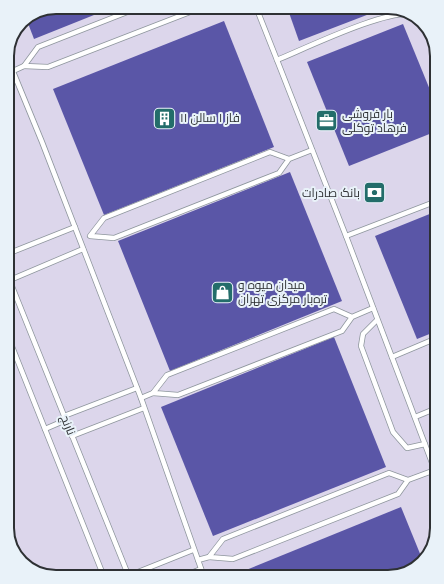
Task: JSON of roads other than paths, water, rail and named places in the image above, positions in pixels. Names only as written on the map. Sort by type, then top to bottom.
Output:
[{"type":"lane","points":[[24,66],[38,47],[122,14]]},
{"type":"lane","points":[[14,71],[24,66],[48,67],[185,14]]},
{"type":"lane","points":[[259,14],[346,236],[430,457]]},
{"type":"lane","points":[[277,60],[383,17],[395,15]]},
{"type":"lane","points":[[14,74],[141,398],[201,569]]},
{"type":"lane","points":[[80,240],[90,236],[114,238],[279,174],[289,159],[312,150]]},
{"type":"lane","points":[[90,236],[104,218],[270,152],[289,159]]},
{"type":"lane","points":[[346,236],[430,204]]},
{"type":"lane","points":[[14,251],[75,227]]},
{"type":"lane","points":[[14,278],[83,250]]},
{"type":"lane","name":"نارنج","points":[[14,290],[126,570]]},
{"type":"lane","points":[[141,398],[153,393],[178,395],[342,331],[352,316],[373,308]]},
{"type":"lane","points":[[153,393],[167,375],[334,309],[352,316]]},
{"type":"lane","points":[[377,320],[363,334],[361,346],[393,432],[407,448],[425,444]]},
{"type":"lane","points":[[392,357],[430,341]]},
{"type":"lane","name":"نارنج","points":[[14,352],[101,570]]},
{"type":"lane","points":[[45,429],[65,418],[137,388]]},
{"type":"lane","points":[[72,436],[144,408]]},
{"type":"lane","points":[[415,417],[430,411]]},
{"type":"lane","points":[[198,560],[209,557],[233,559],[398,494],[408,480],[430,472]]},
{"type":"lane","points":[[209,557],[222,539],[389,473],[408,480]]},
{"type":"lane","points":[[143,570],[194,550]]},
{"type":"place","name":"فاز ۱ سالن ۱۱","points":[[164,118]]},
{"type":"place","name":"بار فروشی فرهاد توکلی","points":[[327,121]]},
{"type":"place","name":"بانک صادرات","points":[[375,193]]},
{"type":"place","name":"میدان میوه و تره‌بار مرکزی تهران","points":[[222,292]]}]
